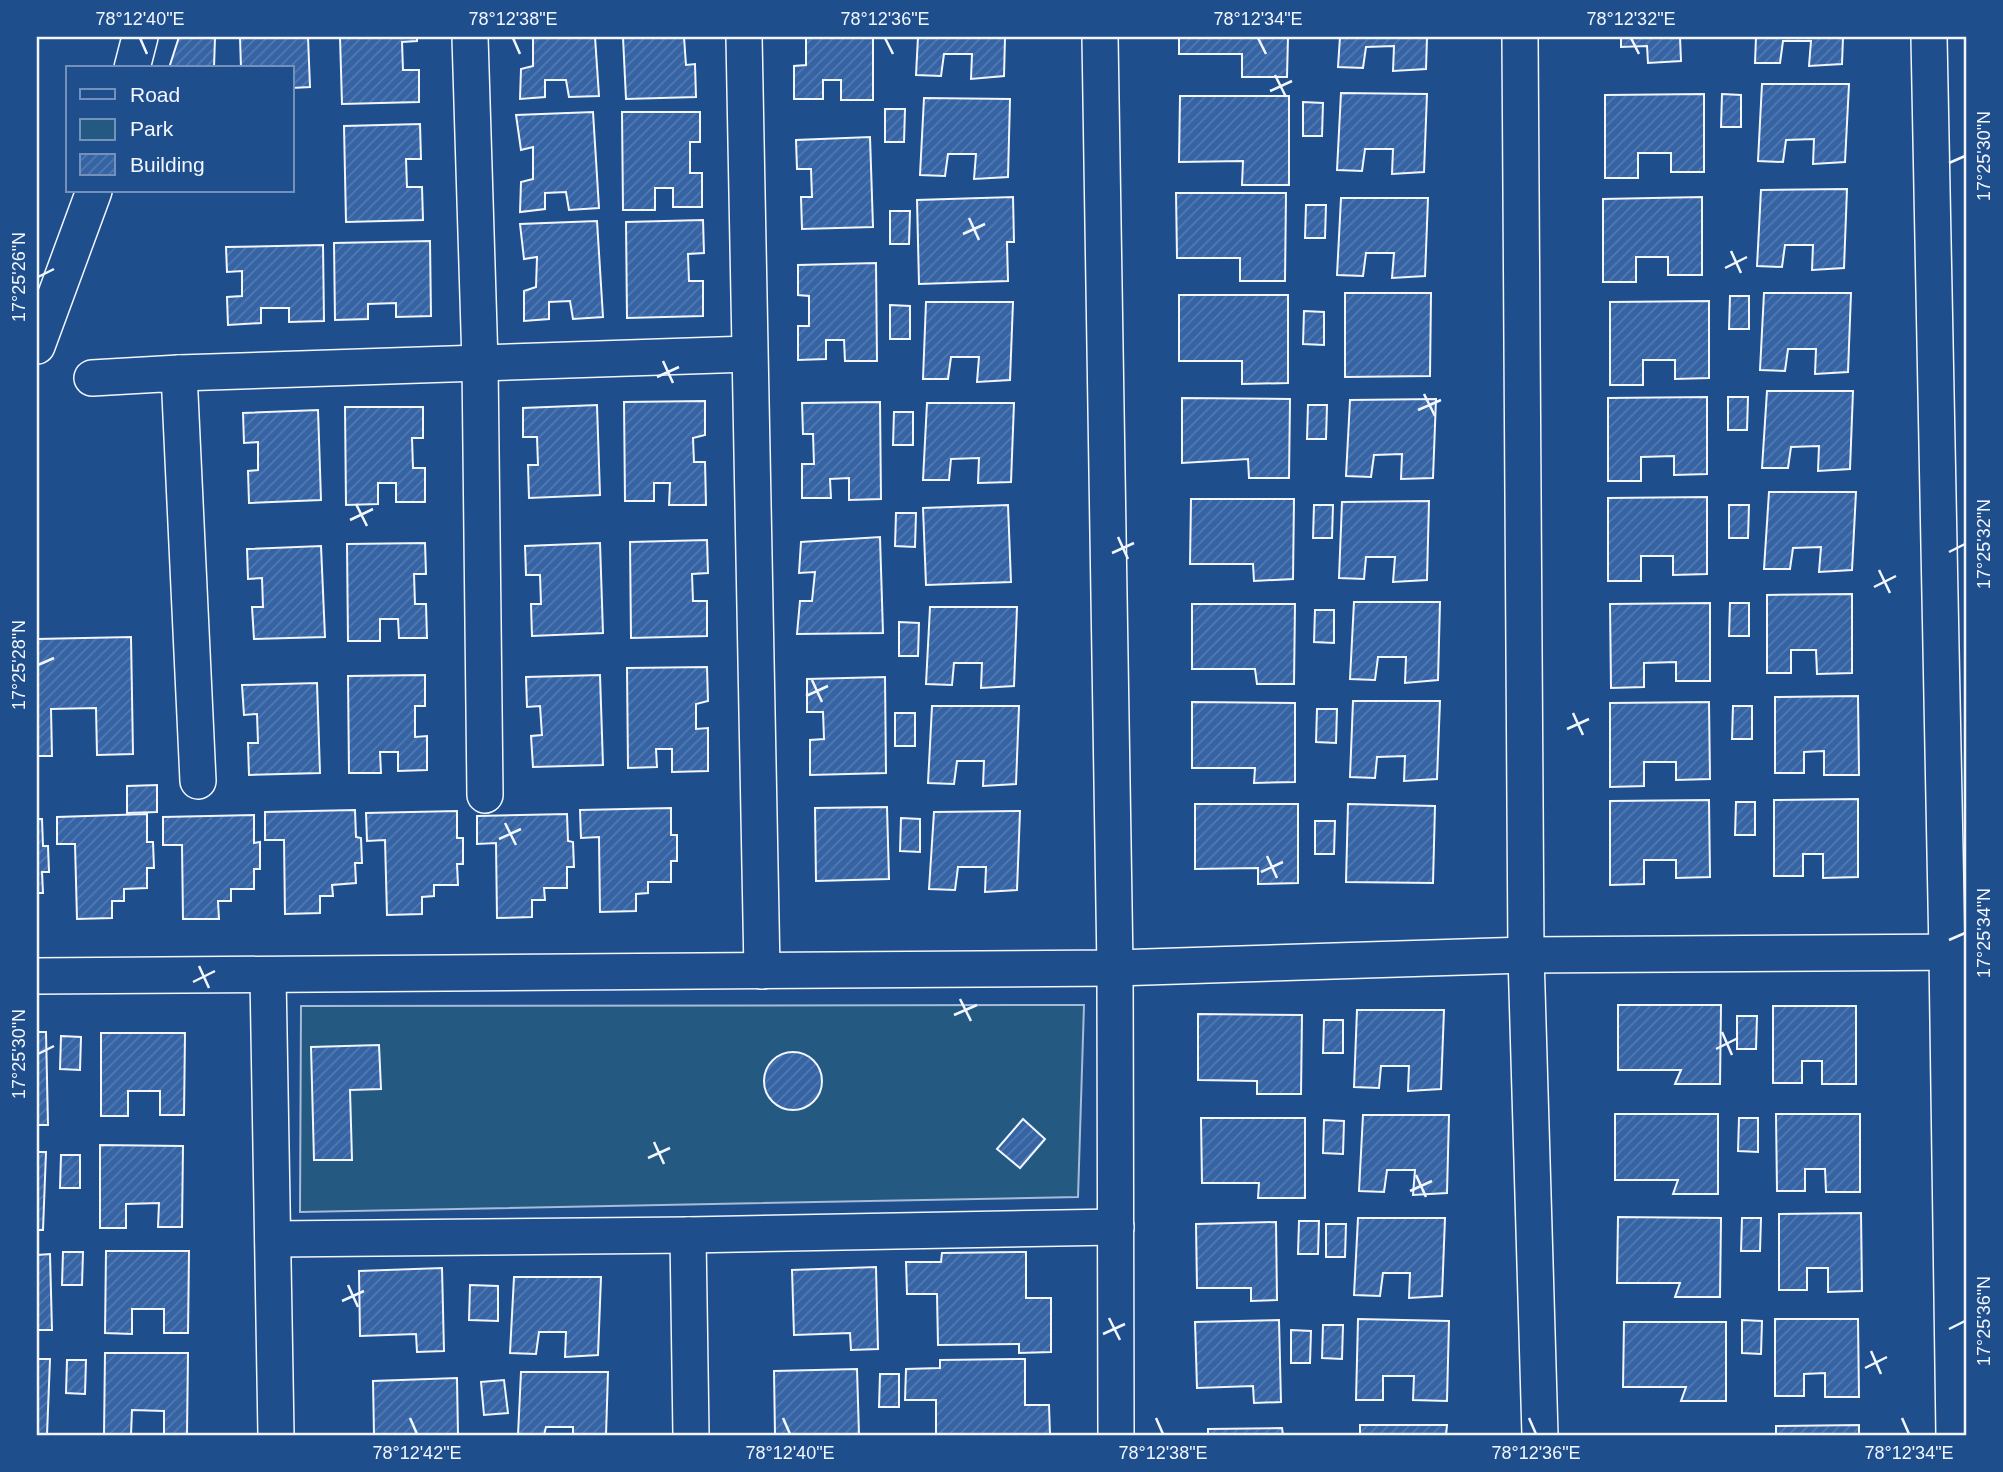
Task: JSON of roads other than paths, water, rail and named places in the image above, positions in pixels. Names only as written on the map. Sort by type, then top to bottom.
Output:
[{"type":"street","points":[[133,66],[140,37]]},
{"type":"street","points":[[471,37],[480,363],[485,795]]},
{"type":"street","points":[[744,37],[762,971]]},
{"type":"street","points":[[1100,37],[1115,968],[1116,1435]]},
{"type":"street","points":[[1520,37],[1526,955],[1540,1435]]},
{"type":"street","points":[[1929,37],[1957,953],[1954,1435]]},
{"type":"street","points":[[37,346],[48,285],[94,192]]},
{"type":"street","points":[[92,379],[179,373],[750,354]]},
{"type":"street","points":[[179,373],[198,781]]},
{"type":"street","points":[[37,976],[1115,968],[1526,955],[1957,953]]},
{"type":"street","points":[[268,975],[276,1435]]},
{"type":"street","points":[[272,1239],[1116,1227]]},
{"type":"street","points":[[688,1235],[691,1435]]}]
